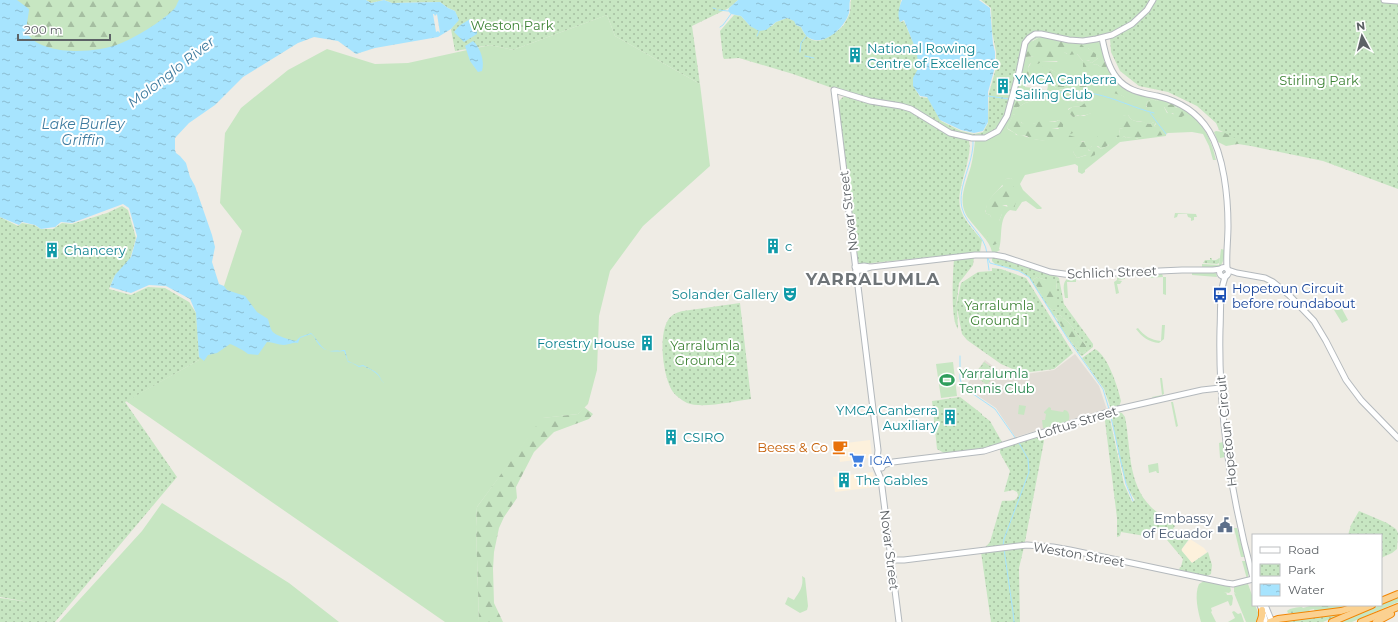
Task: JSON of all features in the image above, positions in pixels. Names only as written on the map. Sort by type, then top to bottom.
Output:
[{"type":"highway","points":[[1382,598],[1398,593]]},
{"type":"highway","points":[[1382,601],[1398,593]]},
{"type":"highway","points":[[1270,622],[1278,619],[1341,611],[1358,606]]},
{"type":"highway","points":[[1332,622],[1370,606]]},
{"type":"highway","points":[[1260,622],[1262,617],[1262,607]]},
{"type":"highway","points":[[1361,622],[1398,609]]},
{"type":"highway","points":[[1376,622],[1398,609]]},
{"type":"main road","points":[[835,101],[839,97],[846,94],[870,101],[906,107],[950,133],[974,138],[985,138],[998,131],[1007,116],[1025,43],[1030,38],[1035,34],[1041,34],[1069,40],[1083,41],[1102,38],[1117,33],[1132,24],[1140,17],[1153,0]]},
{"type":"main road","points":[[1384,0],[1398,2]]},
{"type":"main road","name":"Hopetoun Circuit","points":[[1102,38],[1105,53],[1112,70],[1124,85],[1134,91],[1167,99],[1187,108],[1196,115],[1209,131],[1217,150],[1226,193],[1228,223],[1220,339],[1220,388],[1232,490],[1242,538],[1252,575]]},
{"type":"main road","name":"Novar Street","points":[[846,94],[834,90],[855,269],[881,464],[881,479],[899,622]]},
{"type":"main road","name":"Schlich Street","points":[[855,269],[865,270],[871,267],[960,256],[991,255],[1014,259],[1050,272],[1071,275],[1182,270],[1213,270],[1254,275],[1273,282],[1282,288],[1306,312],[1319,330],[1352,389],[1360,400],[1398,438]]},
{"type":"main road","name":"Loftus Street","points":[[881,464],[984,451],[1110,412],[1202,390],[1220,388]]},
{"type":"main road","name":"Weston Street","points":[[892,561],[1007,546],[1027,545],[1053,547],[1226,584],[1233,584],[1252,579]]},
{"type":"main road","points":[[1262,607],[1270,622]]},
{"type":"shaded area","points":[[1075,354],[1099,386],[1107,410],[1015,437],[996,408],[965,387],[985,360],[998,370],[1019,375],[1054,370]]},
{"type":"shaded area","points":[[870,440],[872,456],[870,458],[840,462],[838,444]]},
{"type":"shaded area","points":[[873,472],[875,487],[835,492],[833,477]]},
{"type":"shaded area","points":[[1190,539],[1204,548],[1207,552],[1192,563],[1181,550]]},
{"type":"green space","points":[[13,0],[184,0],[178,12],[117,52],[52,51],[29,41]]},
{"type":"green space","points":[[366,0],[384,0],[371,3]]},
{"type":"green space","name":"Weston Park","points":[[384,0],[738,0],[729,8],[692,26],[700,84],[615,36],[607,15],[513,50],[490,45],[455,51],[451,29],[458,20],[455,11],[440,2],[392,3]]},
{"type":"green space","points":[[851,0],[901,0],[900,20],[901,22],[904,21],[917,51],[920,67],[914,87],[920,97],[928,98],[941,121],[961,131],[974,134],[983,132],[988,123],[989,93],[996,68],[996,52],[992,31],[991,8],[981,0],[1153,0],[1141,16],[1112,34],[1084,39],[1070,39],[1048,33],[1030,36],[1017,71],[1005,114],[997,129],[986,136],[973,137],[951,132],[921,113],[871,100],[739,58],[724,59],[723,57],[720,31],[734,15],[741,16],[750,26],[772,26],[776,22],[787,18],[795,21],[796,25],[801,27],[806,36],[817,41],[825,39],[843,26],[850,12]]},
{"type":"green space","name":"Stirling Park","points":[[1154,0],[1382,0],[1398,2],[1398,189],[1323,161],[1251,146],[1219,130],[1216,123],[1197,106],[1168,92],[1139,86],[1120,71],[1111,52],[1110,38],[1118,35],[1130,27]]},
{"type":"green space","points":[[607,15],[615,36],[700,84],[710,166],[643,226],[610,271],[599,316],[597,370],[588,404],[578,414],[543,418],[477,507],[476,526],[479,622],[445,622],[126,401],[199,360],[196,313],[224,286],[242,231],[220,203],[225,133],[241,108],[288,70],[327,49],[375,64],[408,63],[490,45],[513,50]]},
{"type":"green space","points":[[1036,36],[1101,43],[1106,62],[1111,72],[1128,89],[1143,96],[1160,98],[1172,102],[1182,107],[1198,120],[1209,138],[1216,160],[1213,160],[1209,146],[1203,134],[1192,132],[1168,133],[1166,136],[1120,142],[1082,174],[1078,172],[1078,166],[1075,164],[1025,175],[1020,184],[1023,190],[1042,208],[1037,209],[1026,201],[1022,202],[1016,211],[1010,210],[1006,213],[1002,223],[1000,250],[995,253],[992,252],[986,239],[965,213],[963,206],[963,193],[972,163],[975,141],[986,140],[997,134],[1016,94],[1027,41]],"holes":[[[1040,37],[1078,44],[1085,49],[1088,48],[1094,53],[1089,61],[1083,61],[1077,54],[1067,54],[1063,51],[1057,62],[1041,62],[1034,56],[1026,57],[1025,53],[1033,40]],[[1098,58],[1105,61],[1113,78],[1127,91],[1126,98],[1116,92],[1113,93],[1109,87],[1110,85],[1103,77],[1101,67],[1096,64],[1093,65],[1088,62],[1092,63]],[[1031,63],[1028,68],[1029,75],[1026,78],[1049,82],[1047,90],[1040,99],[1025,103],[1015,109],[1013,105],[1024,89],[1033,90],[1034,88],[1025,87],[1025,80],[1020,79],[1021,72]],[[1046,68],[1052,70],[1073,84],[1080,83],[1082,80],[1091,84],[1091,89],[1068,91],[1056,88],[1049,82],[1042,80]],[[1072,92],[1092,95],[1085,101],[1073,102],[1061,98]],[[1152,99],[1157,101],[1160,99],[1159,104],[1146,107],[1147,102]],[[1167,104],[1177,108],[1184,116],[1167,113],[1164,107]],[[1072,107],[1091,107],[1091,113],[1084,116],[1080,115],[1073,117],[1068,109]],[[1014,114],[1021,122],[1025,124],[1059,120],[1063,125],[1058,129],[1052,128],[1055,135],[1046,140],[1036,140],[1021,135],[1016,135],[1007,128]],[[1128,115],[1134,121],[1149,124],[1154,122],[1156,124],[1154,126],[1161,130],[1158,135],[1146,137],[1142,136],[1137,139],[1131,137],[1126,138],[1124,136],[1120,139],[1116,138],[1120,134],[1119,129],[1123,128],[1123,116]],[[1097,137],[1109,145],[1101,149],[1095,145],[1098,139]],[[1082,141],[1085,141],[1085,145],[1092,146],[1088,149],[1090,151],[1092,150],[1087,155],[1077,158],[1073,152]],[[1011,178],[1013,180],[1014,209],[1002,205],[1002,214],[999,221],[985,213],[985,211],[991,197],[1006,179]]]},
{"type":"green space","points":[[1040,37],[1081,44],[1096,54],[1096,56],[1093,60],[1083,61],[1077,54],[1069,55],[1064,52],[1060,61],[1041,62],[1038,64],[1034,60],[1034,56],[1024,56],[1031,42]]},
{"type":"green space","points":[[1028,58],[1031,60],[1028,68],[1029,75],[1025,80],[1020,79],[1024,60]]},
{"type":"green space","points":[[1098,58],[1102,58],[1102,61],[1104,61],[1113,78],[1127,91],[1134,94],[1134,100],[1128,101],[1122,96],[1109,92],[1108,88],[1110,85],[1102,77],[1101,67],[1096,64],[1086,69],[1083,67],[1083,63],[1086,61],[1092,63]]},
{"type":"green space","points":[[1044,66],[1065,77],[1073,84],[1089,79],[1091,89],[1087,92],[1058,89],[1049,82],[1042,80],[1037,75],[1038,69]]},
{"type":"green space","points":[[1018,89],[1046,90],[1046,92],[1040,99],[1025,103],[1015,109],[1013,108],[1013,105]]},
{"type":"green space","points":[[1072,92],[1092,95],[1092,97],[1084,101],[1076,102],[1060,98],[1063,94]]},
{"type":"green space","points":[[843,97],[862,102],[886,105],[912,112],[947,134],[969,141],[969,154],[959,200],[960,207],[967,221],[982,240],[980,252],[862,264],[858,262],[838,105],[839,101]]},
{"type":"green space","points":[[1152,99],[1157,101],[1160,99],[1164,100],[1164,102],[1159,104],[1160,106],[1158,109],[1154,111],[1147,107],[1147,102]]},
{"type":"green space","points":[[1086,102],[1091,102],[1093,104],[1091,107],[1093,112],[1086,115],[1078,115],[1073,117],[1067,111],[1072,107],[1081,106]]},
{"type":"green space","points":[[1166,103],[1169,105],[1173,103],[1176,108],[1181,107],[1187,110],[1188,113],[1180,118],[1173,113],[1169,115],[1163,105]]},
{"type":"green space","points":[[1017,113],[1018,117],[1022,119],[1021,123],[1032,124],[1042,120],[1055,122],[1059,120],[1063,124],[1063,128],[1052,128],[1057,132],[1052,139],[1048,140],[1030,139],[1026,136],[1019,136],[1007,128],[1013,115]]},
{"type":"green space","points":[[1126,115],[1133,120],[1148,124],[1156,122],[1154,126],[1164,132],[1163,135],[1145,138],[1142,136],[1142,138],[1133,139],[1131,137],[1126,138],[1124,136],[1121,139],[1116,139],[1120,134],[1119,129],[1123,128],[1123,116]]},
{"type":"green space","points":[[1069,129],[1073,133],[1068,135],[1075,137],[1075,141],[1064,140],[1062,134],[1065,130]]},
{"type":"green space","points":[[1227,129],[1251,146],[1238,144],[1226,146],[1218,142],[1214,132],[1223,132]]},
{"type":"green space","points":[[1102,134],[1107,136],[1110,143],[1101,149],[1098,146],[1095,147],[1093,141],[1097,140],[1097,135]]},
{"type":"green space","points":[[1080,142],[1087,142],[1085,145],[1093,145],[1088,150],[1090,151],[1093,148],[1095,149],[1095,155],[1090,157],[1086,155],[1077,158],[1073,152]]},
{"type":"green space","points":[[1011,178],[1014,180],[1014,188],[1018,189],[1019,191],[1014,209],[1008,209],[1007,205],[1002,205],[1002,214],[999,221],[993,221],[990,215],[985,213],[987,203],[1003,186],[1001,183],[1006,179]]},
{"type":"green space","points":[[122,206],[128,210],[136,238],[130,259],[114,277],[109,289],[131,295],[148,287],[165,288],[189,302],[196,313],[199,360],[125,402],[177,477],[55,622],[0,622],[0,598],[29,602],[0,597],[0,217],[18,226],[22,223],[34,225],[41,229],[53,229],[62,223],[72,224],[107,213]]},
{"type":"green space","points":[[1175,213],[1196,214],[1197,217],[1194,217],[1194,220],[1191,221],[1191,218],[1188,217],[1187,214],[1178,214],[1177,217],[1174,218]]},
{"type":"green space","points":[[993,231],[999,238],[995,245],[992,245],[987,239],[989,232]]},
{"type":"green space","points":[[1221,249],[1225,250],[1223,261],[1220,266],[1213,268],[1202,268],[1202,264],[1219,265]]},
{"type":"green space","name":"Yarralumla Ground 1","points":[[974,257],[973,265],[959,283],[956,308],[961,283],[978,272],[992,271],[992,268],[1001,269],[1026,278],[1073,353],[1054,369],[1022,373],[1001,364],[967,340],[962,334],[957,308],[958,329],[955,324],[953,306],[954,259]]},
{"type":"green space","points":[[997,257],[1006,259],[1059,278],[1064,304],[1093,344],[1093,347],[1082,356],[1080,355],[1063,331],[1029,277],[1020,271],[995,264],[992,261],[992,258]],"holes":[[[1037,277],[1046,280],[1056,280],[1055,298],[1057,309],[1051,309],[1045,300],[1033,280]],[[1060,315],[1069,323],[1087,347],[1087,350],[1082,354],[1056,319],[1055,316]]]},
{"type":"green space","points":[[1210,258],[1212,258],[1212,260],[1216,260],[1220,258],[1219,263],[1203,263],[1205,260],[1210,260]]},
{"type":"green space","points":[[1192,272],[1216,273],[1217,277],[1192,275]]},
{"type":"green space","points":[[1162,273],[1163,277],[1148,278],[1148,274]]},
{"type":"green space","points":[[1120,275],[1125,275],[1125,279],[1117,280],[1117,277]]},
{"type":"green space","points":[[1037,277],[1046,280],[1056,280],[1058,309],[1052,310],[1047,304],[1033,280]]},
{"type":"green space","points":[[1071,277],[1076,278],[1076,282],[1067,282],[1068,298],[1065,298],[1064,283]]},
{"type":"green space","points":[[1163,277],[1166,277],[1166,295],[1163,294]]},
{"type":"green space","points":[[1117,280],[1122,281],[1120,284],[1117,284],[1119,293],[1116,294],[1114,282]]},
{"type":"green space","name":"Yarralumla Ground 2","points":[[740,303],[751,399],[710,405],[694,405],[687,403],[673,392],[664,367],[663,336],[668,320],[672,315],[681,311]]},
{"type":"green space","points":[[1341,307],[1348,320],[1342,323],[1334,310]]},
{"type":"green space","points":[[1060,315],[1069,323],[1087,347],[1087,350],[1082,354],[1074,345],[1055,316]]},
{"type":"green space","points":[[1162,325],[1165,325],[1164,339],[1159,343],[1146,339],[1136,329],[1138,328],[1151,339],[1161,341]]},
{"type":"green space","points":[[1095,349],[1104,358],[1112,372],[1121,401],[1119,407],[1111,409],[1104,389],[1082,358]]},
{"type":"green space","name":"Yarralumla Tennis Club","points":[[953,362],[957,396],[941,398],[936,364]]},
{"type":"green space","points":[[984,362],[997,371],[987,385],[974,375]],"holes":[[[984,364],[989,368],[982,378],[976,374]],[[990,368],[996,372],[988,383],[982,379]]]},
{"type":"green space","points":[[984,364],[989,368],[982,378],[976,374]]},
{"type":"green space","points":[[990,368],[996,372],[988,383],[982,379]]},
{"type":"green space","points":[[1160,378],[1162,378],[1164,394],[1162,395]]},
{"type":"green space","points":[[1162,395],[1163,397],[1153,399],[1152,397]]},
{"type":"green space","points":[[960,397],[990,421],[1002,442],[985,448],[944,453],[937,449],[932,401]]},
{"type":"green space","points":[[1171,402],[1173,402],[1178,426],[1176,427]]},
{"type":"green space","points":[[1019,405],[1026,406],[1024,415],[1018,414]]},
{"type":"green space","points":[[584,407],[593,414],[589,419],[554,432],[534,452],[516,487],[517,498],[504,517],[499,528],[494,552],[494,603],[503,622],[479,622],[476,527],[477,507],[542,418],[578,414]]},
{"type":"green space","points":[[1049,407],[1051,410],[1063,412],[1064,410],[1067,411],[1069,420],[1065,423],[1046,429],[1043,428],[1042,420],[1045,420],[1046,414],[1044,412]]},
{"type":"green space","points":[[1118,412],[1122,413],[1125,417],[1131,464],[1138,487],[1143,497],[1154,510],[1175,526],[1173,529],[1189,539],[1181,550],[1192,563],[1208,552],[1212,565],[1211,574],[1207,576],[1179,570],[1183,559],[1167,540],[1169,539],[1168,535],[1167,534],[1164,536],[1156,527],[1152,529],[1151,537],[1121,532],[1120,536],[1117,537],[1117,518],[1105,421],[1106,417],[1109,415],[1124,484],[1132,502],[1135,500],[1123,472],[1112,420],[1112,414]]},
{"type":"green space","points":[[1038,437],[1043,438],[1044,441],[1019,568],[1020,622],[991,622],[981,552],[990,542],[1002,501],[1012,501],[1017,498],[1018,495],[1017,492],[1013,490],[1004,492],[1010,471],[1000,453],[1000,448]]},
{"type":"green space","points":[[1223,442],[1225,457],[1220,458],[1219,443]]},
{"type":"green space","points":[[1158,463],[1159,473],[1156,471],[1149,473],[1148,465]]},
{"type":"green space","points":[[162,503],[289,583],[339,622],[59,622],[142,531]]},
{"type":"green space","points":[[1359,511],[1387,523],[1396,529],[1398,533],[1397,549],[1382,558],[1382,534],[1348,534],[1351,525]]},
{"type":"green space","points":[[1234,528],[1237,528],[1245,557],[1241,557]]},
{"type":"green space","points":[[1242,561],[1246,561],[1249,573],[1247,579]]},
{"type":"green space","points":[[802,576],[805,578],[808,606],[807,610],[800,613],[785,604],[788,597],[794,600],[799,592],[802,586]]},
{"type":"green space","points":[[1204,581],[1230,586],[1231,591],[1229,593],[1226,592],[1227,595],[1232,595],[1232,605],[1230,606],[1228,601],[1211,608],[1211,612],[1216,622],[1201,622],[1197,593],[1199,584]]},
{"type":"green space","points":[[1248,584],[1252,595],[1252,606],[1255,606],[1260,617],[1259,622],[1246,622],[1234,593],[1236,594],[1234,592],[1234,586]]},
{"type":"green space","points":[[1398,597],[1398,602],[1352,622],[1340,622],[1377,606],[1382,606],[1382,604]]},
{"type":"green space","points":[[1310,606],[1348,606],[1340,609],[1315,612],[1314,609],[1309,610],[1311,612],[1310,613],[1288,613],[1287,611],[1294,608]]},
{"type":"green space","points":[[1351,610],[1323,622],[1277,622]]},
{"type":"green space","points":[[1234,611],[1238,614],[1241,613],[1244,622],[1228,622],[1235,618],[1232,612]]},
{"type":"water","name":"Lake Burley Griffin","points":[[0,0],[17,0],[29,9],[27,30],[29,36],[37,42],[47,47],[72,51],[85,51],[110,47],[132,38],[162,20],[176,7],[179,0],[366,0],[371,3],[384,0],[392,3],[440,2],[455,11],[459,20],[451,29],[438,37],[375,48],[356,54],[338,41],[314,37],[298,43],[243,77],[215,105],[189,123],[175,138],[176,153],[186,163],[212,235],[215,247],[212,262],[219,284],[224,286],[227,290],[245,296],[257,312],[268,319],[271,330],[276,335],[296,341],[300,337],[311,333],[324,348],[330,351],[326,350],[320,346],[311,334],[300,338],[298,343],[284,345],[267,342],[258,355],[248,354],[230,344],[217,353],[208,355],[204,361],[199,357],[196,313],[190,299],[166,286],[149,285],[131,293],[110,287],[115,275],[131,257],[137,236],[129,208],[123,204],[72,223],[61,222],[55,227],[41,229],[35,225],[22,222],[19,225],[0,217]]},
{"type":"water","points":[[738,0],[850,0],[849,13],[841,28],[827,38],[819,40],[812,39],[806,35],[801,27],[796,25],[794,21],[787,18],[776,22],[766,30],[759,31],[750,26],[741,16],[731,14],[728,11],[729,8]]},
{"type":"water","points":[[902,0],[979,0],[990,8],[995,52],[995,67],[988,92],[988,122],[983,131],[974,133],[961,130],[940,120],[927,97],[920,96],[913,86],[913,78],[919,67],[916,50],[904,20],[900,22],[899,19],[899,11]]},
{"type":"water","points":[[470,19],[477,29],[477,34],[464,42],[454,32],[459,26]]},
{"type":"water","points":[[473,41],[478,47],[483,63],[482,71],[478,72],[470,61],[465,46]]},
{"type":"water","name":"Lake Burley Griffin","points":[[345,350],[348,361],[359,366],[363,365],[375,371],[386,385],[373,371],[363,366],[359,367],[348,362],[344,351],[340,351]]},
{"type":"pier","points":[[433,14],[435,16],[437,14],[440,33],[438,31],[436,32]]},
{"type":"waterway","points":[[719,10],[728,11]]},
{"type":"waterway","points":[[720,27],[731,14]]},
{"type":"waterway","points":[[757,36],[759,31]]},
{"type":"waterway","points":[[800,52],[801,43],[807,35]]},
{"type":"waterway","points":[[805,56],[814,58]]},
{"type":"waterway","points":[[1014,99],[1054,93],[1085,92],[1110,98],[1154,113]]},
{"type":"waterway","points":[[988,96],[1009,99]]},
{"type":"waterway","points":[[1150,113],[1166,134]]},
{"type":"waterway","points":[[973,141],[973,149],[961,200],[964,214],[983,241],[987,253]]},
{"type":"waterway","points":[[987,256],[989,270]]},
{"type":"waterway","points":[[988,258],[990,263],[1019,271],[1029,277],[1068,339],[1103,389],[1109,409]]},
{"type":"waterway","points":[[960,356],[960,379],[963,387],[995,409],[1016,439]]},
{"type":"waterway","points":[[1110,413],[1126,484],[1133,501]]},
{"type":"waterway","points":[[1003,546],[1004,539],[1029,472],[1028,459],[1019,443]]},
{"type":"waterway","points":[[1004,549],[1014,622]]},
{"type":"place","name":"National Rowing Centre of Excellence","points":[[855,55]]},
{"type":"place","name":"YMCA Canberra Sailing Club","points":[[1003,86]]},
{"type":"place","name":"c","points":[[773,246]]},
{"type":"place","name":"Chancery","points":[[52,250]]},
{"type":"place","name":"Solander Gallery","points":[[790,294]]},
{"type":"place","name":"Hopetoun Circuit before roundabout","points":[[1220,295]]},
{"type":"place","name":"Forestry House","points":[[647,343]]},
{"type":"place","name":"Yarralumla Tennis Club","points":[[947,380]]},
{"type":"place","name":"YMCA Canberra Auxiliary","points":[[950,417]]},
{"type":"place","name":"CSIRO","points":[[671,437]]},
{"type":"place","name":"Beess & Co","points":[[840,447]]},
{"type":"place","name":"IGA","points":[[857,460]]},
{"type":"place","name":"The Gables","points":[[844,480]]},
{"type":"place","name":"Embassy of Ecuador","points":[[1225,525]]},
{"type":"district","name":"YARRALUMLA","points":[[873,279]]},
{"type":"water label","name":"Molonglo River","points":[[171,72]]}]
